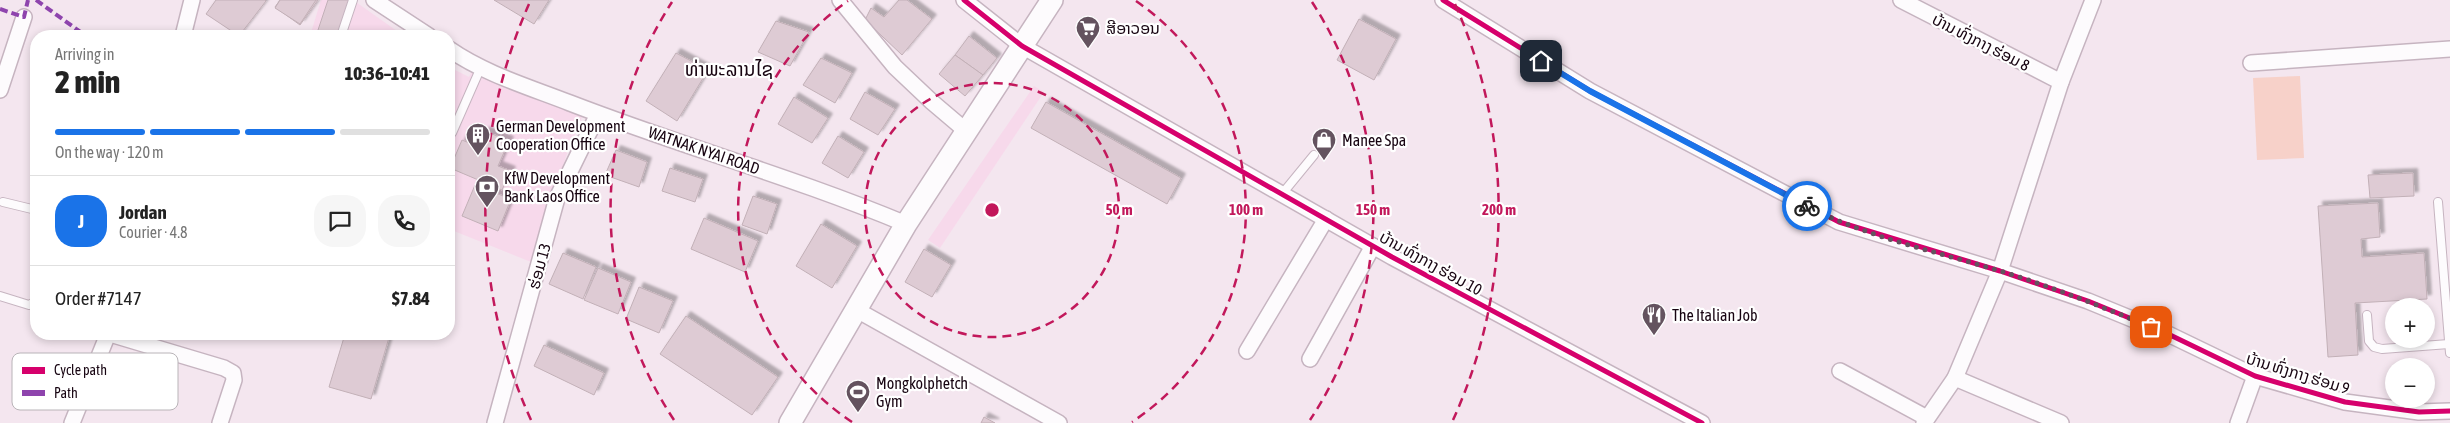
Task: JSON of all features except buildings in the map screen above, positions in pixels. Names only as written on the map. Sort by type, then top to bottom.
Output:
[{"type":"street","points":[[184,30],[192,0]]},
{"type":"street","points":[[374,0],[420,30]]},
{"type":"street","points":[[840,0],[895,67],[965,130]]},
{"type":"street","name":"ບ້ານ ທົ່ງກາງ ຮ່ອມ 10","points":[[964,0],[1022,46],[1373,246],[1702,423]]},
{"type":"street","points":[[790,423],[855,308],[906,224],[965,130],[1052,0]]},
{"type":"street","name":"ບ້ານ ທົ່ງກາງ ຮ່ອມ 9","points":[[1443,0],[1590,91],[1838,222],[2000,271],[2106,308],[2166,333],[2255,376],[2345,402],[2419,412],[2450,411]]},
{"type":"street","name":"ບ້ານ ທົ່ງກາງ ຮ່ອມ 8","points":[[1901,0],[1921,12],[2061,82]]},
{"type":"street","points":[[1921,12],[1930,0]]},
{"type":"street","points":[[1840,371],[1925,421],[1954,378],[2000,271],[2061,82],[2093,0]]},
{"type":"street","points":[[0,90],[24,17]]},
{"type":"street","points":[[2251,63],[2450,49]]},
{"type":"street","name":"WATNAK NYAI ROAD","points":[[455,52],[481,67],[598,114],[853,202],[906,224]]},
{"type":"street","name":"ຮ່ອມ 13","points":[[496,423],[557,198],[598,114]]},
{"type":"street","points":[[1247,351],[1326,219]]},
{"type":"street","points":[[1310,359],[1373,246]]},
{"type":"street","points":[[855,308],[1059,423]]},
{"type":"street","points":[[101,353],[107,340]]},
{"type":"street","points":[[129,340],[173,353]]},
{"type":"street","points":[[178,354],[232,372],[234,380],[220,423]]},
{"type":"street","points":[[2238,423],[2255,376]]},
{"type":"street","points":[[1954,378],[2061,423]]},
{"type":"street","points":[[72,423],[77,410]]},
{"type":"lane","points":[[343,30],[353,0]]},
{"type":"lane","points":[[455,127],[481,67]]},
{"type":"lane","points":[[1282,194],[1314,155]]},
{"type":"lane","points":[[3,202],[30,209]]},
{"type":"lane","points":[[2438,202],[2450,353]]},
{"type":"lane","points":[[0,296],[30,304]]},
{"type":"lane","points":[[2367,315],[2369,341],[2374,347],[2382,349],[2450,344]]},
{"type":"shaded area","points":[[321,0],[353,0],[396,30],[312,30]]},
{"type":"shaded area","points":[[474,67],[582,117],[568,151],[531,262],[455,231],[455,70],[469,77]]},
{"type":"shaded area","points":[[2300,76],[2304,158],[2257,160],[2253,78]]},
{"type":"shaded area","points":[[1034,86],[1044,92],[940,248],[928,240]]},
{"type":"marked path","points":[[0,9],[24,17],[28,0]]},
{"type":"marked path","points":[[36,0],[78,30]]},
{"type":"cycle path","points":[[964,0],[1022,46],[1392,257],[1702,423]]},
{"type":"cycle path","points":[[1443,0],[1590,91],[1839,222],[2000,271],[2088,301],[2166,333],[2255,376],[2345,402],[2419,412],[2450,411]]},
{"type":"way so far","points":[[1807,206],[1838,222],[2000,271],[2088,301],[2151,327]]},
{"type":"place","name":"ສີອາວອນ","points":[[1088,49]]},
{"type":"place","name":"German Development Cooperation Office","points":[[478,156]]},
{"type":"place","name":"Manee Spa","points":[[1324,161]]},
{"type":"place","name":"KfW Development Bank Laos Office","points":[[487,208]]},
{"type":"place","name":"The Italian Job","points":[[1654,336]]},
{"type":"place","name":"Mongkolphetch Gym","points":[[858,413]]},
{"type":"district","name":"ທ່າພະລານໄຊ","points":[[729,69]]},
{"type":"route","points":[[1541,61],[1590,91],[1807,206]]}]
